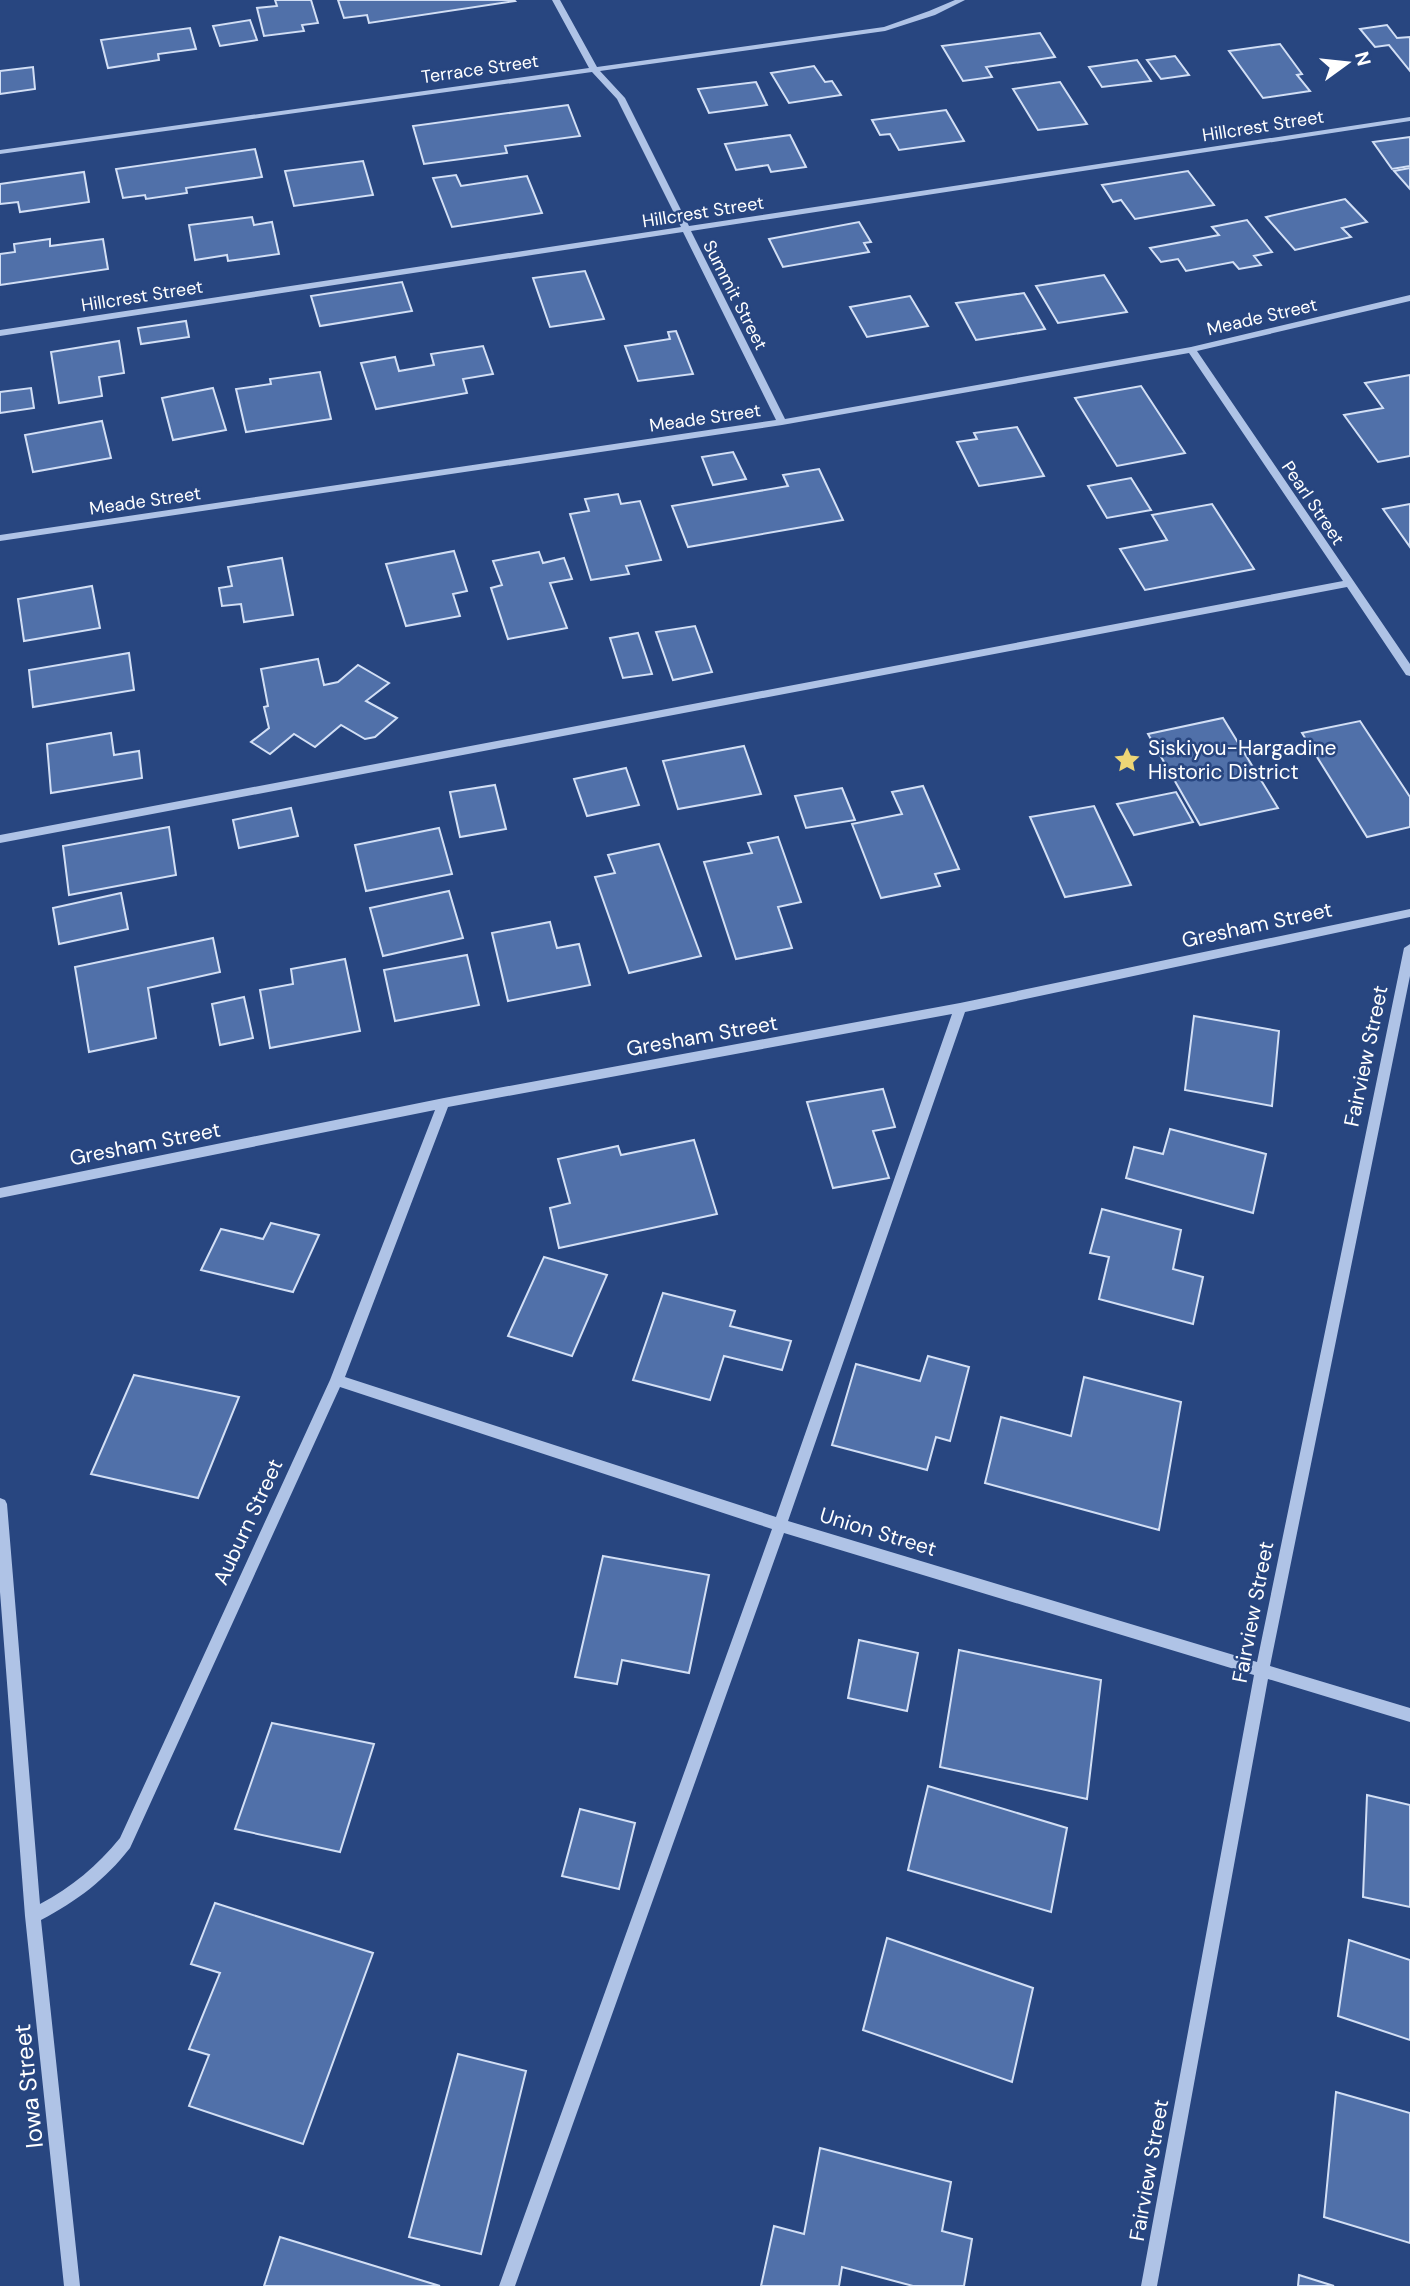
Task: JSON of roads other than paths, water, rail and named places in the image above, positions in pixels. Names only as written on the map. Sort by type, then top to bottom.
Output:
[{"type":"street","name":"Summit Street","points":[[556,0],[594,69],[621,98],[782,422]]},
{"type":"street","name":"Terrace Street","points":[[0,152],[884,29],[961,0]]},
{"type":"street","name":"Hillcrest Street","points":[[0,333],[1410,119]]},
{"type":"street","name":"Meade Street","points":[[0,538],[782,422],[1191,350],[1410,298]]},
{"type":"street","name":"Pearl Street","points":[[1191,350],[1410,672]]},
{"type":"street","points":[[0,838],[1348,583]]},
{"type":"street","name":"Gresham Street","points":[[0,1193],[444,1103],[960,1007],[1410,913]]},
{"type":"street","name":"Fairview Street","points":[[1149,2286],[1262,1670],[1410,948]]},
{"type":"street","points":[[508,2286],[780,1525],[960,1007]]},
{"type":"street","name":"Auburn Street","points":[[33,1916],[75,1895],[101,1874],[125,1843],[337,1380],[444,1103]]},
{"type":"street","name":"Union Street","points":[[337,1380],[780,1525],[1410,1715]]},
{"type":"street","name":"Iowa Street","points":[[0,1504],[33,1916],[72,2286]]},
{"type":"place","name":"Siskiyou-Hargadine Historic District","points":[[1127,760]]}]
